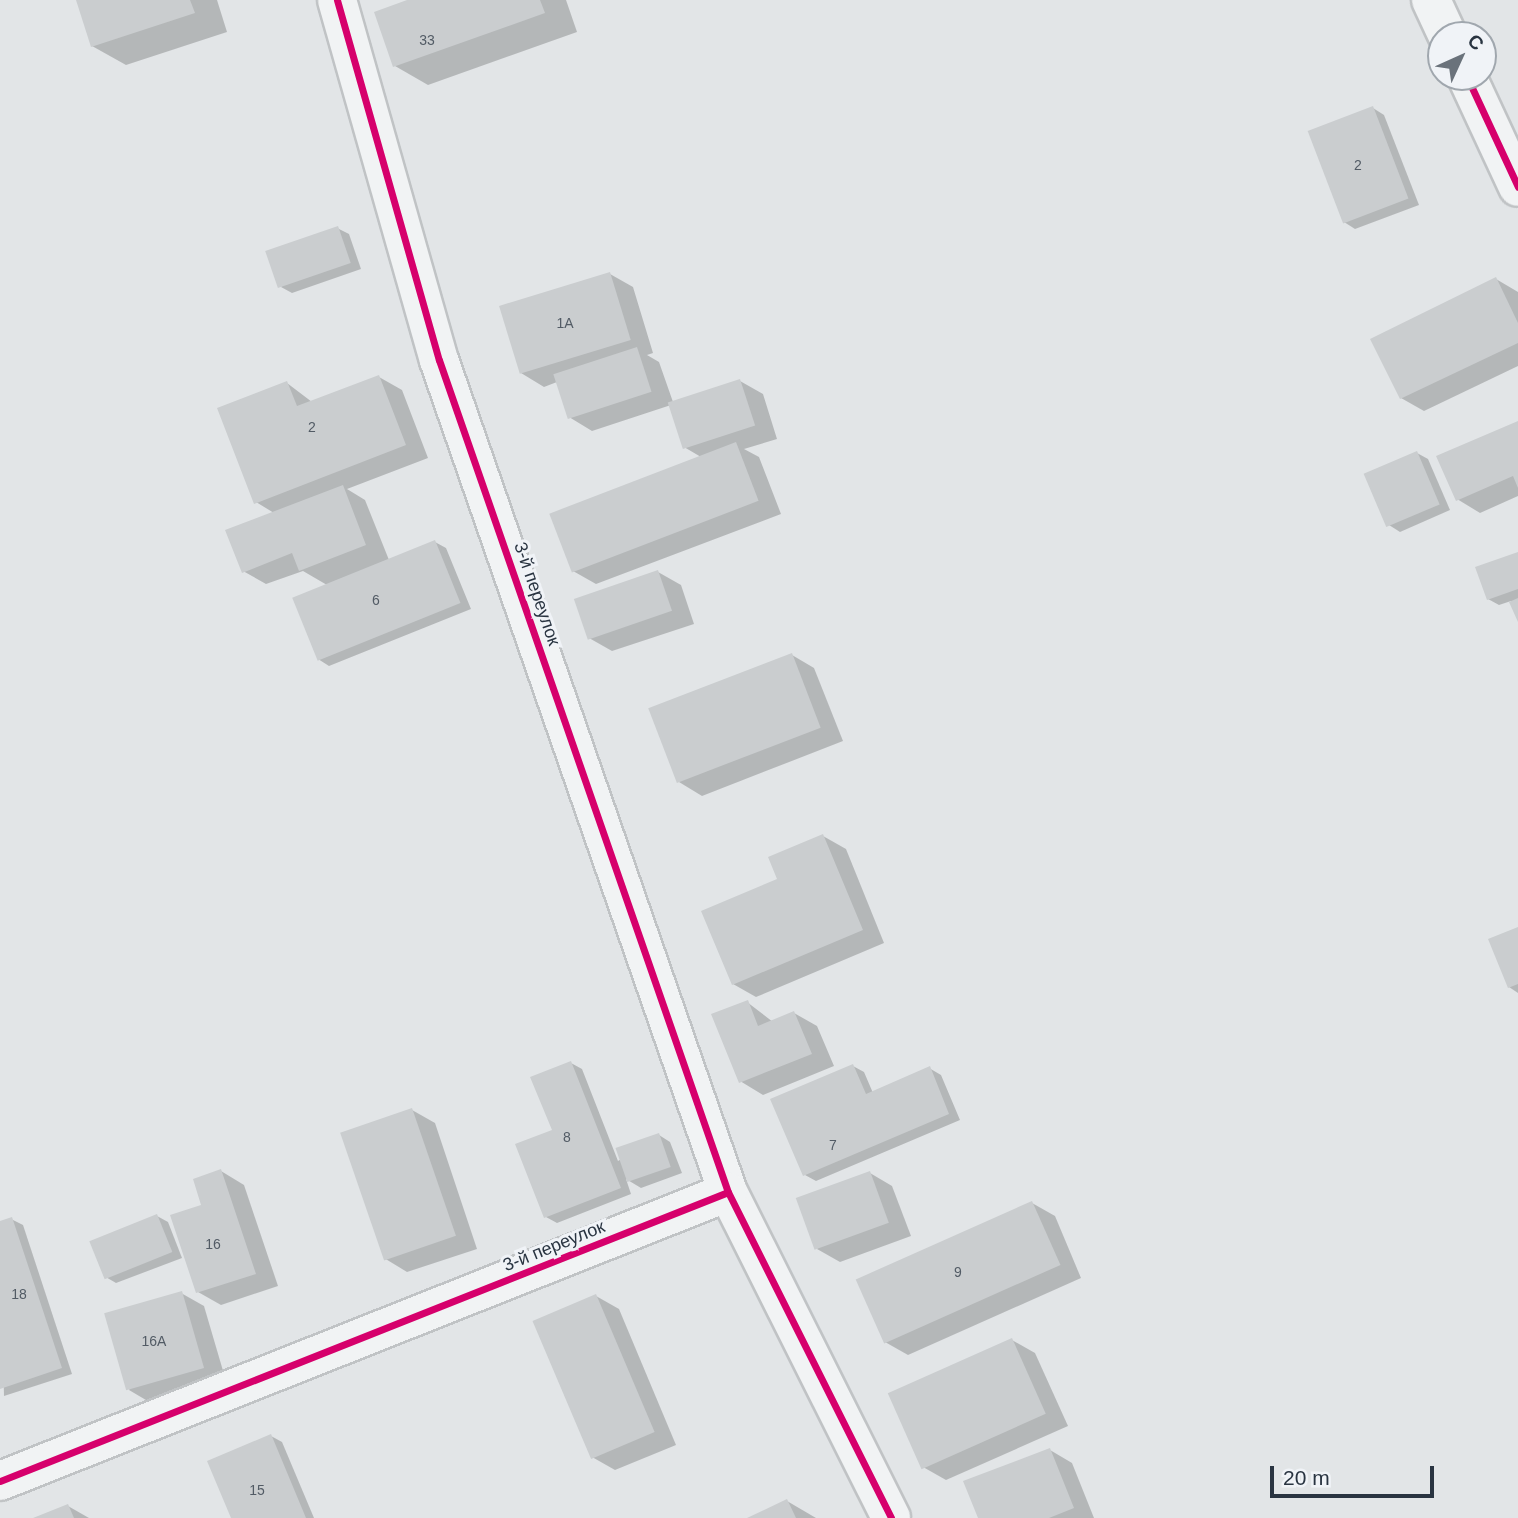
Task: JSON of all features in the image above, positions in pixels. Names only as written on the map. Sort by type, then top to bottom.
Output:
[{"type":"street","name":"3-й переулок","points":[[337,0],[439,360],[728,1192],[891,1518]]},
{"type":"street","points":[[1431,0],[1441,21]]},
{"type":"street","points":[[1473,91],[1518,187]]},
{"type":"street","name":"3-й переулок","points":[[0,1481],[728,1192]]},
{"type":"building","points":[[76,0],[190,0],[195,13],[91,47]]},
{"type":"building","points":[[407,0],[540,0],[545,13],[393,67],[374,12]]},
{"type":"building","points":[[1373,106],[1408,198],[1343,224],[1308,131]]},
{"type":"building","points":[[338,226],[351,263],[278,288],[265,251]]},
{"type":"building","points":[[610,272],[631,340],[520,374],[499,306]]},
{"type":"building","points":[[1496,277],[1518,323],[1518,343],[1400,399],[1370,339]]},
{"type":"building","points":[[637,347],[652,392],[568,419],[553,374]]},
{"type":"building","points":[[379,375],[406,445],[254,504],[217,408],[287,381],[297,406]]},
{"type":"building","points":[[740,379],[755,426],[683,449],[668,402]]},
{"type":"building","points":[[1518,421],[1518,488],[1513,476],[1456,501],[1436,456]]},
{"type":"building","points":[[736,442],[759,501],[572,572],[549,514]]},
{"type":"building","points":[[1417,451],[1440,504],[1386,527],[1364,474]]},
{"type":"building","points":[[343,485],[366,545],[299,571],[292,553],[242,573],[225,530]]},
{"type":"building","points":[[435,540],[460,603],[318,661],[292,598]]},
{"type":"building","points":[[1518,552],[1518,589],[1487,600],[1475,567]]},
{"type":"building","points":[[658,570],[672,611],[588,640],[574,599]]},
{"type":"building","points":[[1518,598],[1518,622],[1509,602]]},
{"type":"building","points":[[792,653],[821,728],[677,783],[648,708]]},
{"type":"building","points":[[823,834],[863,930],[732,985],[701,911],[777,879],[768,857]]},
{"type":"building","points":[[1518,927],[1518,984],[1508,988],[1488,939]]},
{"type":"building","points":[[748,1000],[758,1026],[794,1011],[812,1054],[739,1083],[711,1014]]},
{"type":"building","points":[[571,1061],[621,1188],[544,1218],[515,1144],[552,1130],[530,1077]]},
{"type":"building","points":[[853,1064],[866,1094],[930,1066],[949,1114],[803,1176],[770,1099]]},
{"type":"building","points":[[412,1108],[456,1236],[384,1260],[340,1133]]},
{"type":"building","points":[[659,1133],[671,1167],[627,1182],[616,1148]]},
{"type":"building","points":[[221,1169],[256,1274],[196,1293],[170,1215],[201,1205],[193,1179]]},
{"type":"building","points":[[870,1171],[889,1223],[815,1250],[796,1198]]},
{"type":"building","points":[[1032,1201],[1060,1265],[884,1343],[856,1280]]},
{"type":"building","points":[[157,1214],[172,1252],[105,1279],[89,1241]]},
{"type":"building","points":[[12,1217],[62,1368],[0,1389],[0,1221]]},
{"type":"building","points":[[182,1291],[204,1368],[126,1390],[104,1313]]},
{"type":"building","points":[[596,1294],[655,1432],[591,1459],[532,1321]]},
{"type":"building","points":[[1012,1338],[1046,1414],[922,1469],[888,1393]]},
{"type":"building","points":[[271,1434],[306,1518],[231,1518],[207,1461]]},
{"type":"building","points":[[1050,1448],[1074,1508],[1049,1518],[978,1518],[963,1481]]},
{"type":"building","points":[[787,1499],[796,1518],[747,1518]]},
{"type":"building","points":[[68,1504],[74,1518],[33,1518]]},
{"type":"cycle path","points":[[337,0],[439,360],[728,1192],[891,1518]]},
{"type":"cycle path","points":[[1473,91],[1518,187]]},
{"type":"cycle path","points":[[0,1481],[728,1192]]}]
